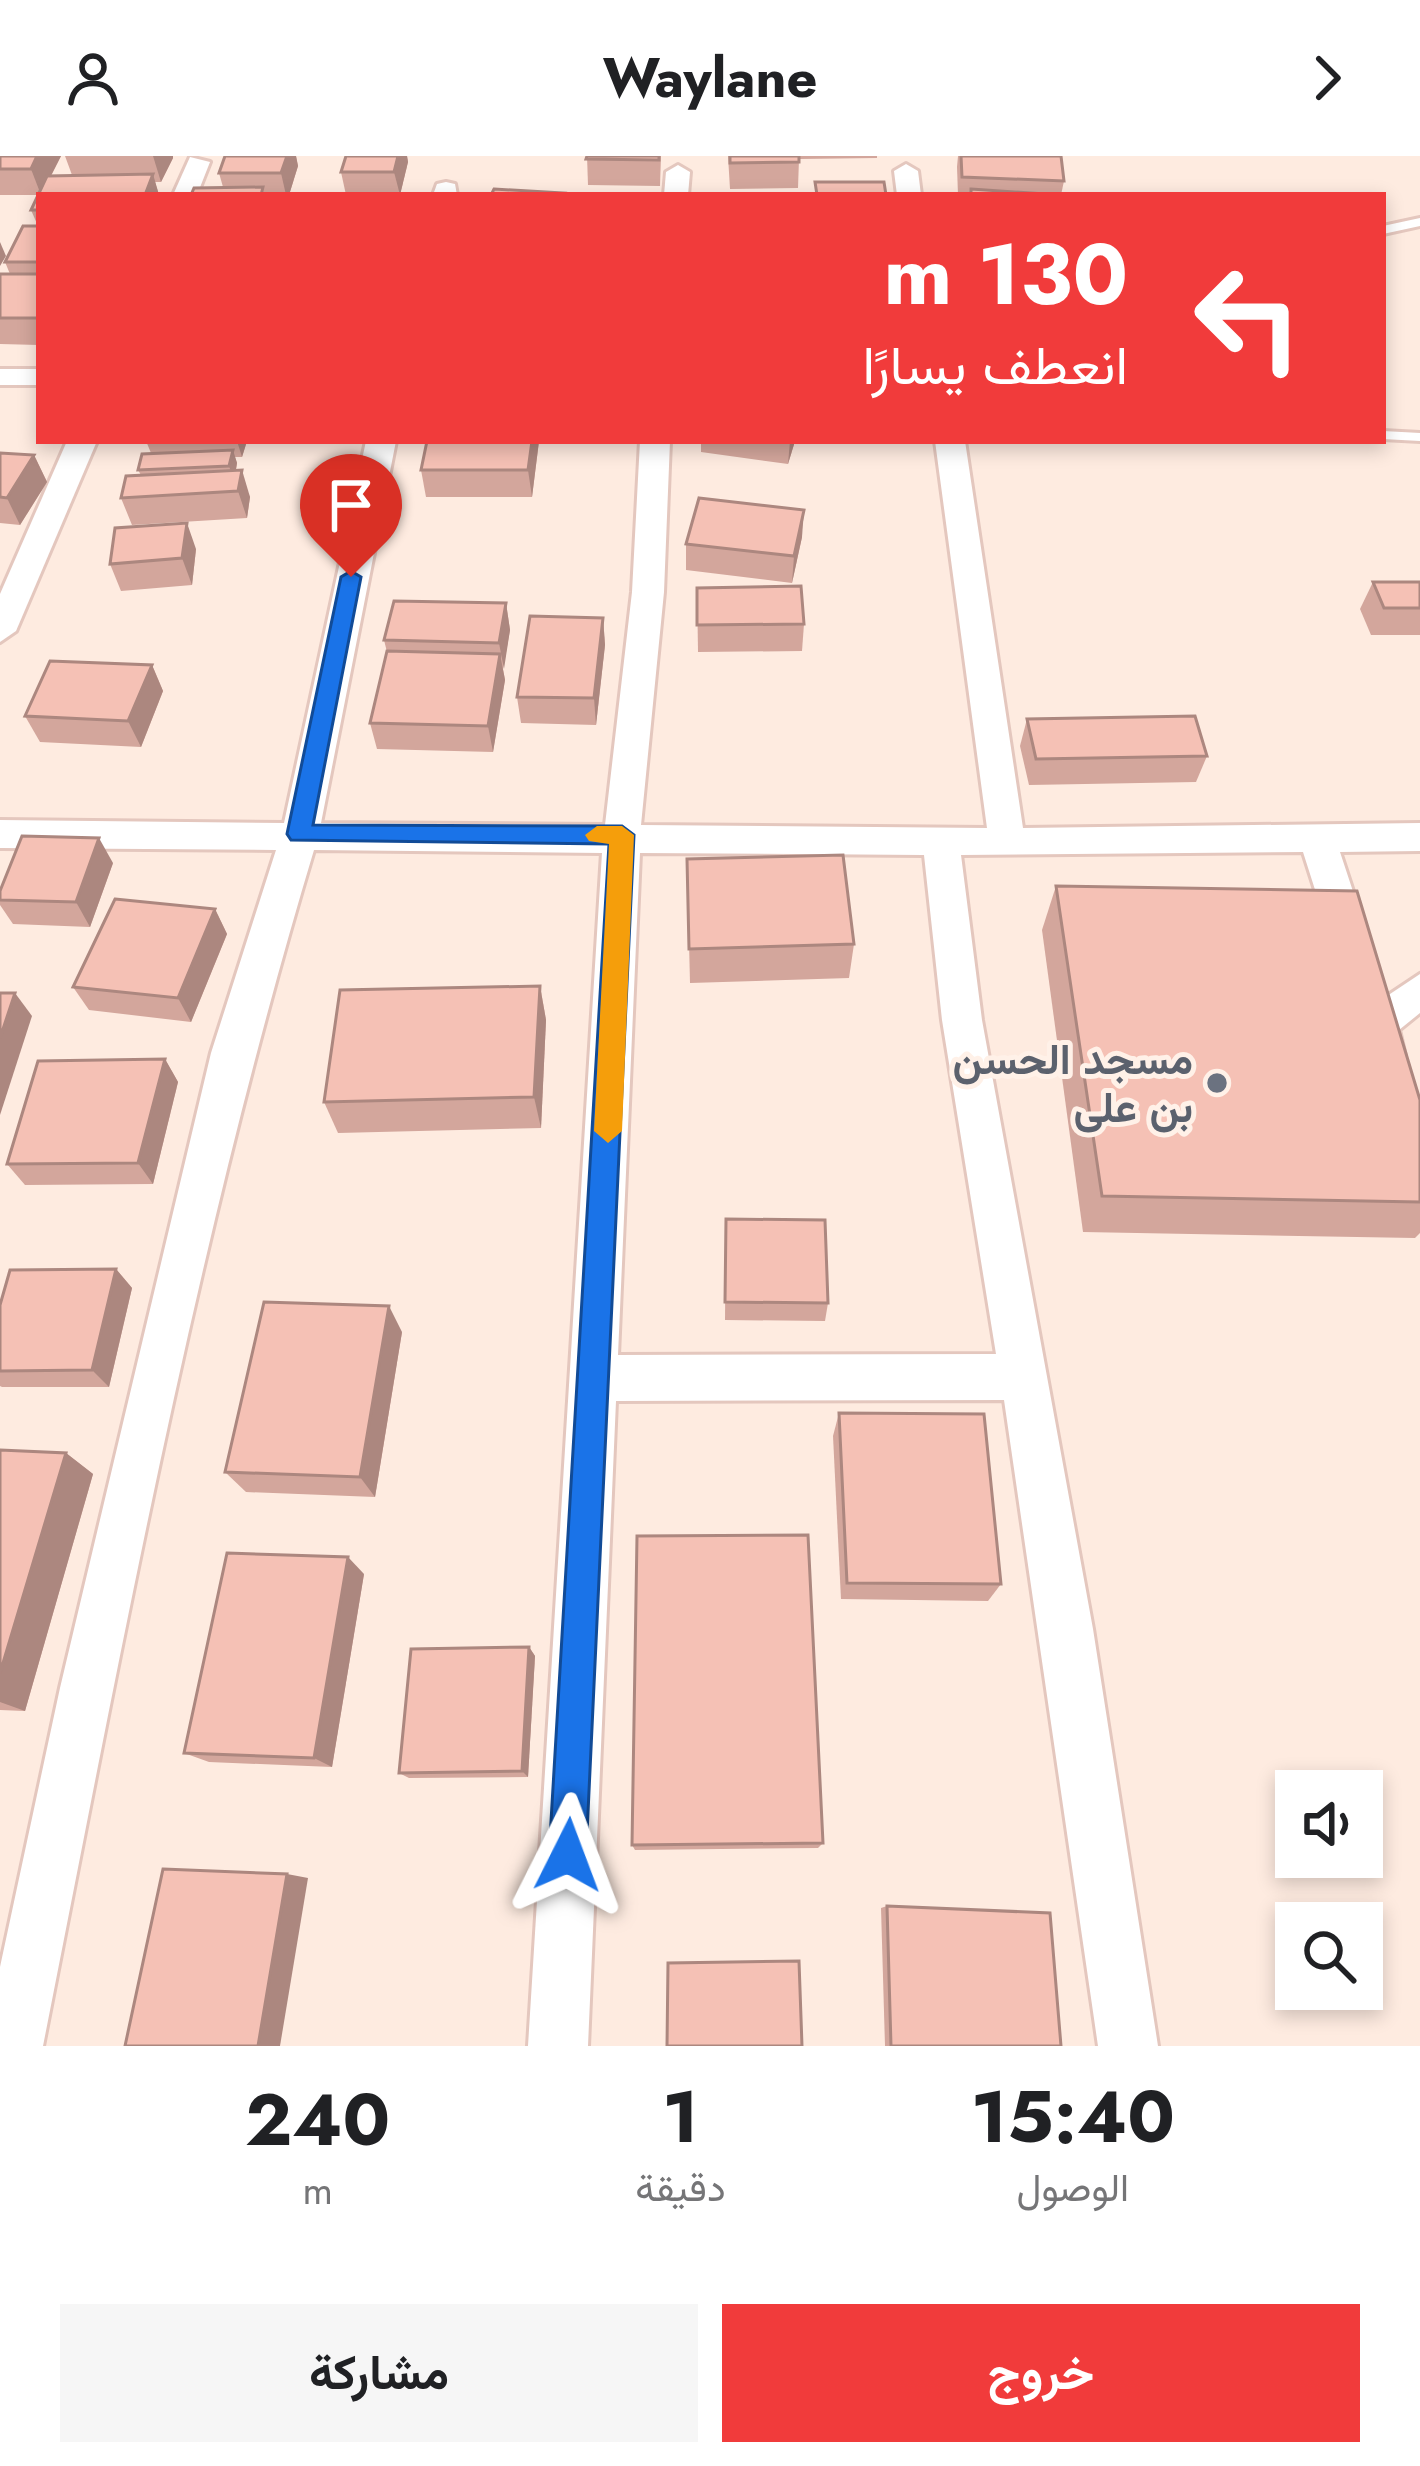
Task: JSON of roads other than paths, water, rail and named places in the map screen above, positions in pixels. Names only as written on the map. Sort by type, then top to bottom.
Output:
[{"type":"street","points":[[185,192],[198,162]]},
{"type":"street","points":[[0,377],[36,377]]},
{"type":"street","points":[[0,631],[81,444]]},
{"type":"street","points":[[13,2046],[87,1688],[232,1053],[299,834],[380,444]]},
{"type":"street","points":[[558,2046],[622,835],[648,592],[655,444]]},
{"type":"street","points":[[950,444],[1007,842]]},
{"type":"street","points":[[0,834],[622,835],[1007,842],[1420,837]]},
{"type":"street","points":[[1318,840],[1377,1024],[1396,1100]]},
{"type":"street","points":[[940,841],[962,1020],[1025,1377],[1128,2046]]},
{"type":"street","points":[[1377,1024],[1420,990]]},
{"type":"street","points":[[592,1378],[1025,1377]]},
{"type":"lane","points":[[1386,229],[1420,221]]},
{"type":"lane","points":[[1386,435],[1420,437]]},
{"type":"place","name":"مسجد الحسن بن على","points":[[1217,1083]]}]
